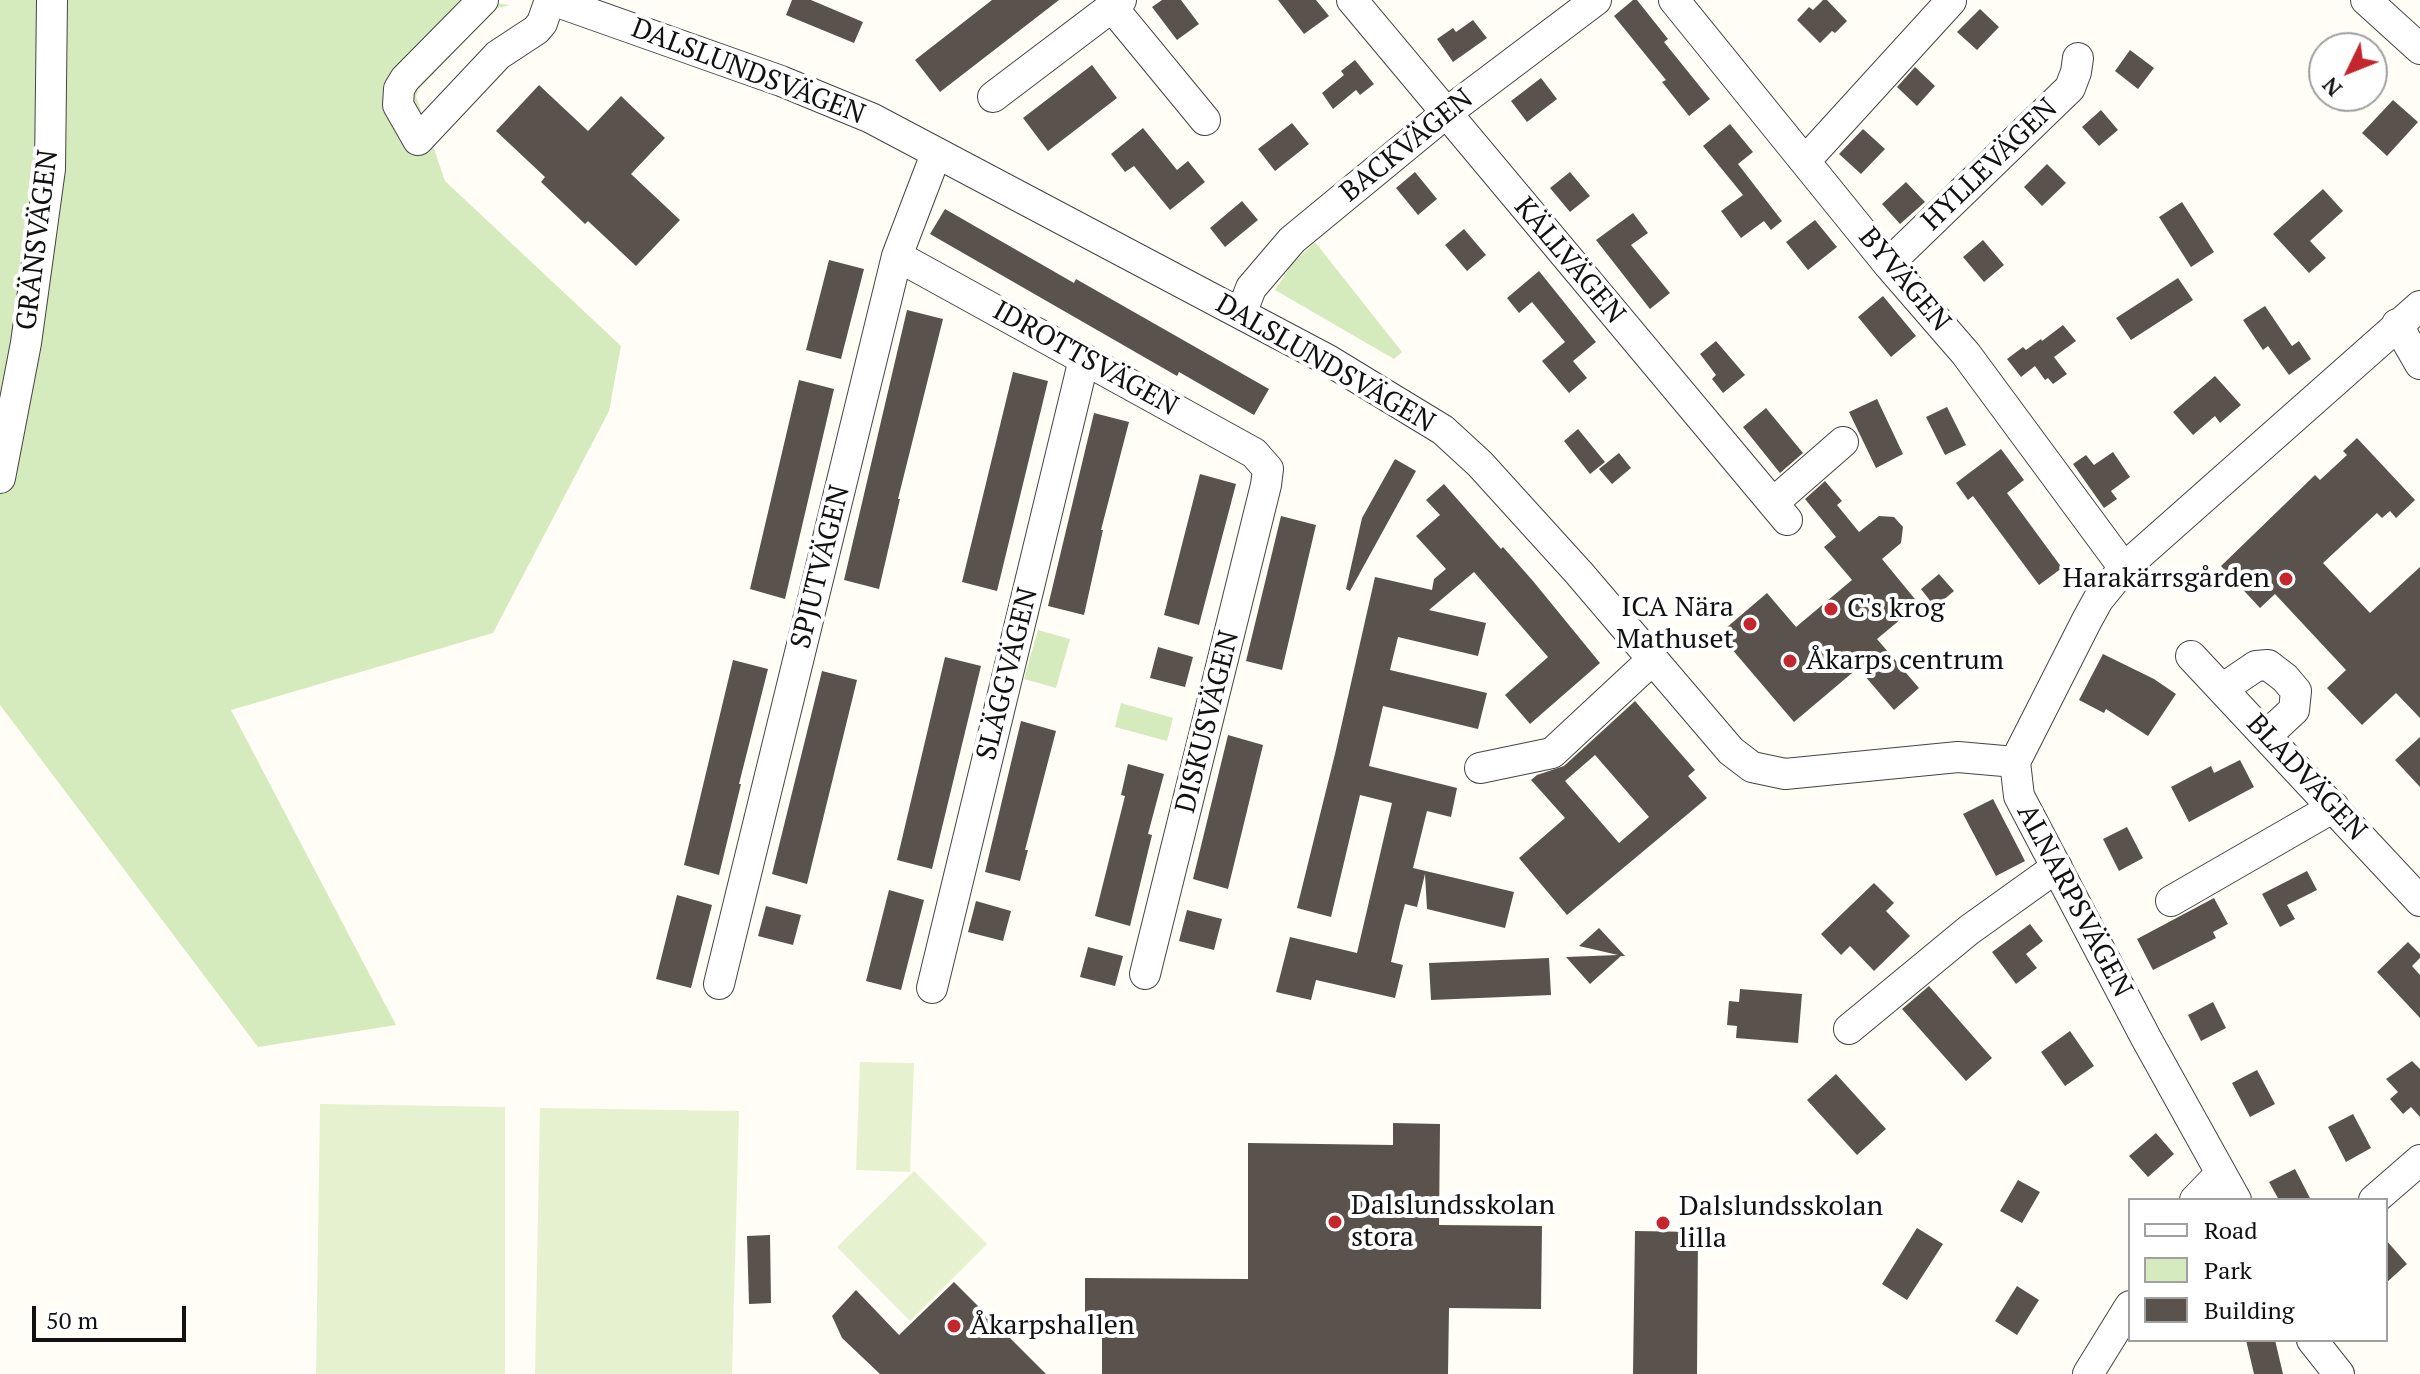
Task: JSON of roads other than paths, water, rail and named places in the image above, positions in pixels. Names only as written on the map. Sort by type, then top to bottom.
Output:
[{"type":"street","name":"GRÄNSVÄGEN","points":[[0,478],[26,343],[50,169],[52,0]]},
{"type":"street","points":[[483,0],[405,79],[399,89],[398,105],[418,140],[498,55],[536,30],[551,0]]},
{"type":"street","name":"DALSLUNDSVÄGEN","points":[[551,0],[794,86],[871,118],[1328,360],[1443,430],[1480,464],[1731,751],[1752,767],[1785,774],[1958,757],[2015,762]]},
{"type":"street","name":"KÄLLVÄGEN","points":[[1352,0],[1780,511],[1843,442]]},
{"type":"street","name":"BACKVÄGEN","points":[[1241,314],[1251,288],[1292,240],[1445,114],[1596,0]]},
{"type":"street","name":"BYVÄGEN","points":[[1674,0],[1888,264],[1966,354],[2124,568]]},
{"type":"street","points":[[2366,0],[2420,49]]},
{"type":"street","points":[[1806,160],[1951,1]]},
{"type":"street","points":[[993,97],[1116,4],[1205,120]]},
{"type":"street","name":"HYLLEVÄGEN","points":[[1888,264],[2070,88],[2078,58]]},
{"type":"street","name":"SPJUTVÄGEN","points":[[719,984],[897,256],[936,154]]},
{"type":"street","name":"IDROTTSVÄGEN","points":[[897,256],[1254,453],[1268,469]]},
{"type":"street","points":[[2015,762],[2098,600],[2124,568],[2408,315],[2420,364]]},
{"type":"street","name":"SLÄGGVÄGEN","points":[[932,988],[1084,359]]},
{"type":"street","name":"DISKUSVÄGEN","points":[[1145,974],[1263,500],[1268,469]]},
{"type":"street","name":"BLADVÄGEN","points":[[2191,656],[2420,901]]},
{"type":"street","points":[[1480,768],[1552,753],[1653,659]]},
{"type":"street","points":[[2222,689],[2256,666],[2268,665],[2285,678],[2296,691],[2294,710],[2266,736]]},
{"type":"street","name":"ALNARPSVÄGEN","points":[[2015,762],[2019,796],[2146,1038],[2235,1198]]},
{"type":"street","points":[[2171,901],[2334,807]]},
{"type":"street","points":[[1849,1029],[1969,930],[2057,867]]},
{"type":"street","points":[[2376,1198],[2420,1160]]},
{"type":"street","points":[[2197,1198],[2221,1173]]},
{"type":"street","points":[[2088,1374],[2128,1309]]},
{"type":"street","points":[[2314,1342],[2339,1374]]},
{"type":"place","name":"Harakärrsgården","points":[[2286,579]]},
{"type":"place","name":"C's krog","points":[[1831,609]]},
{"type":"place","name":"ICA Nära Mathuset","points":[[1750,624]]},
{"type":"place","name":"Åkarps centrum","points":[[1790,661]]},
{"type":"place","name":"Dalslundsskolan stora","points":[[1335,1222]]},
{"type":"place","name":"Dalslundsskolan lilla","points":[[1663,1223]]},
{"type":"place","name":"Åkarpshallen","points":[[954,1326]]}]
